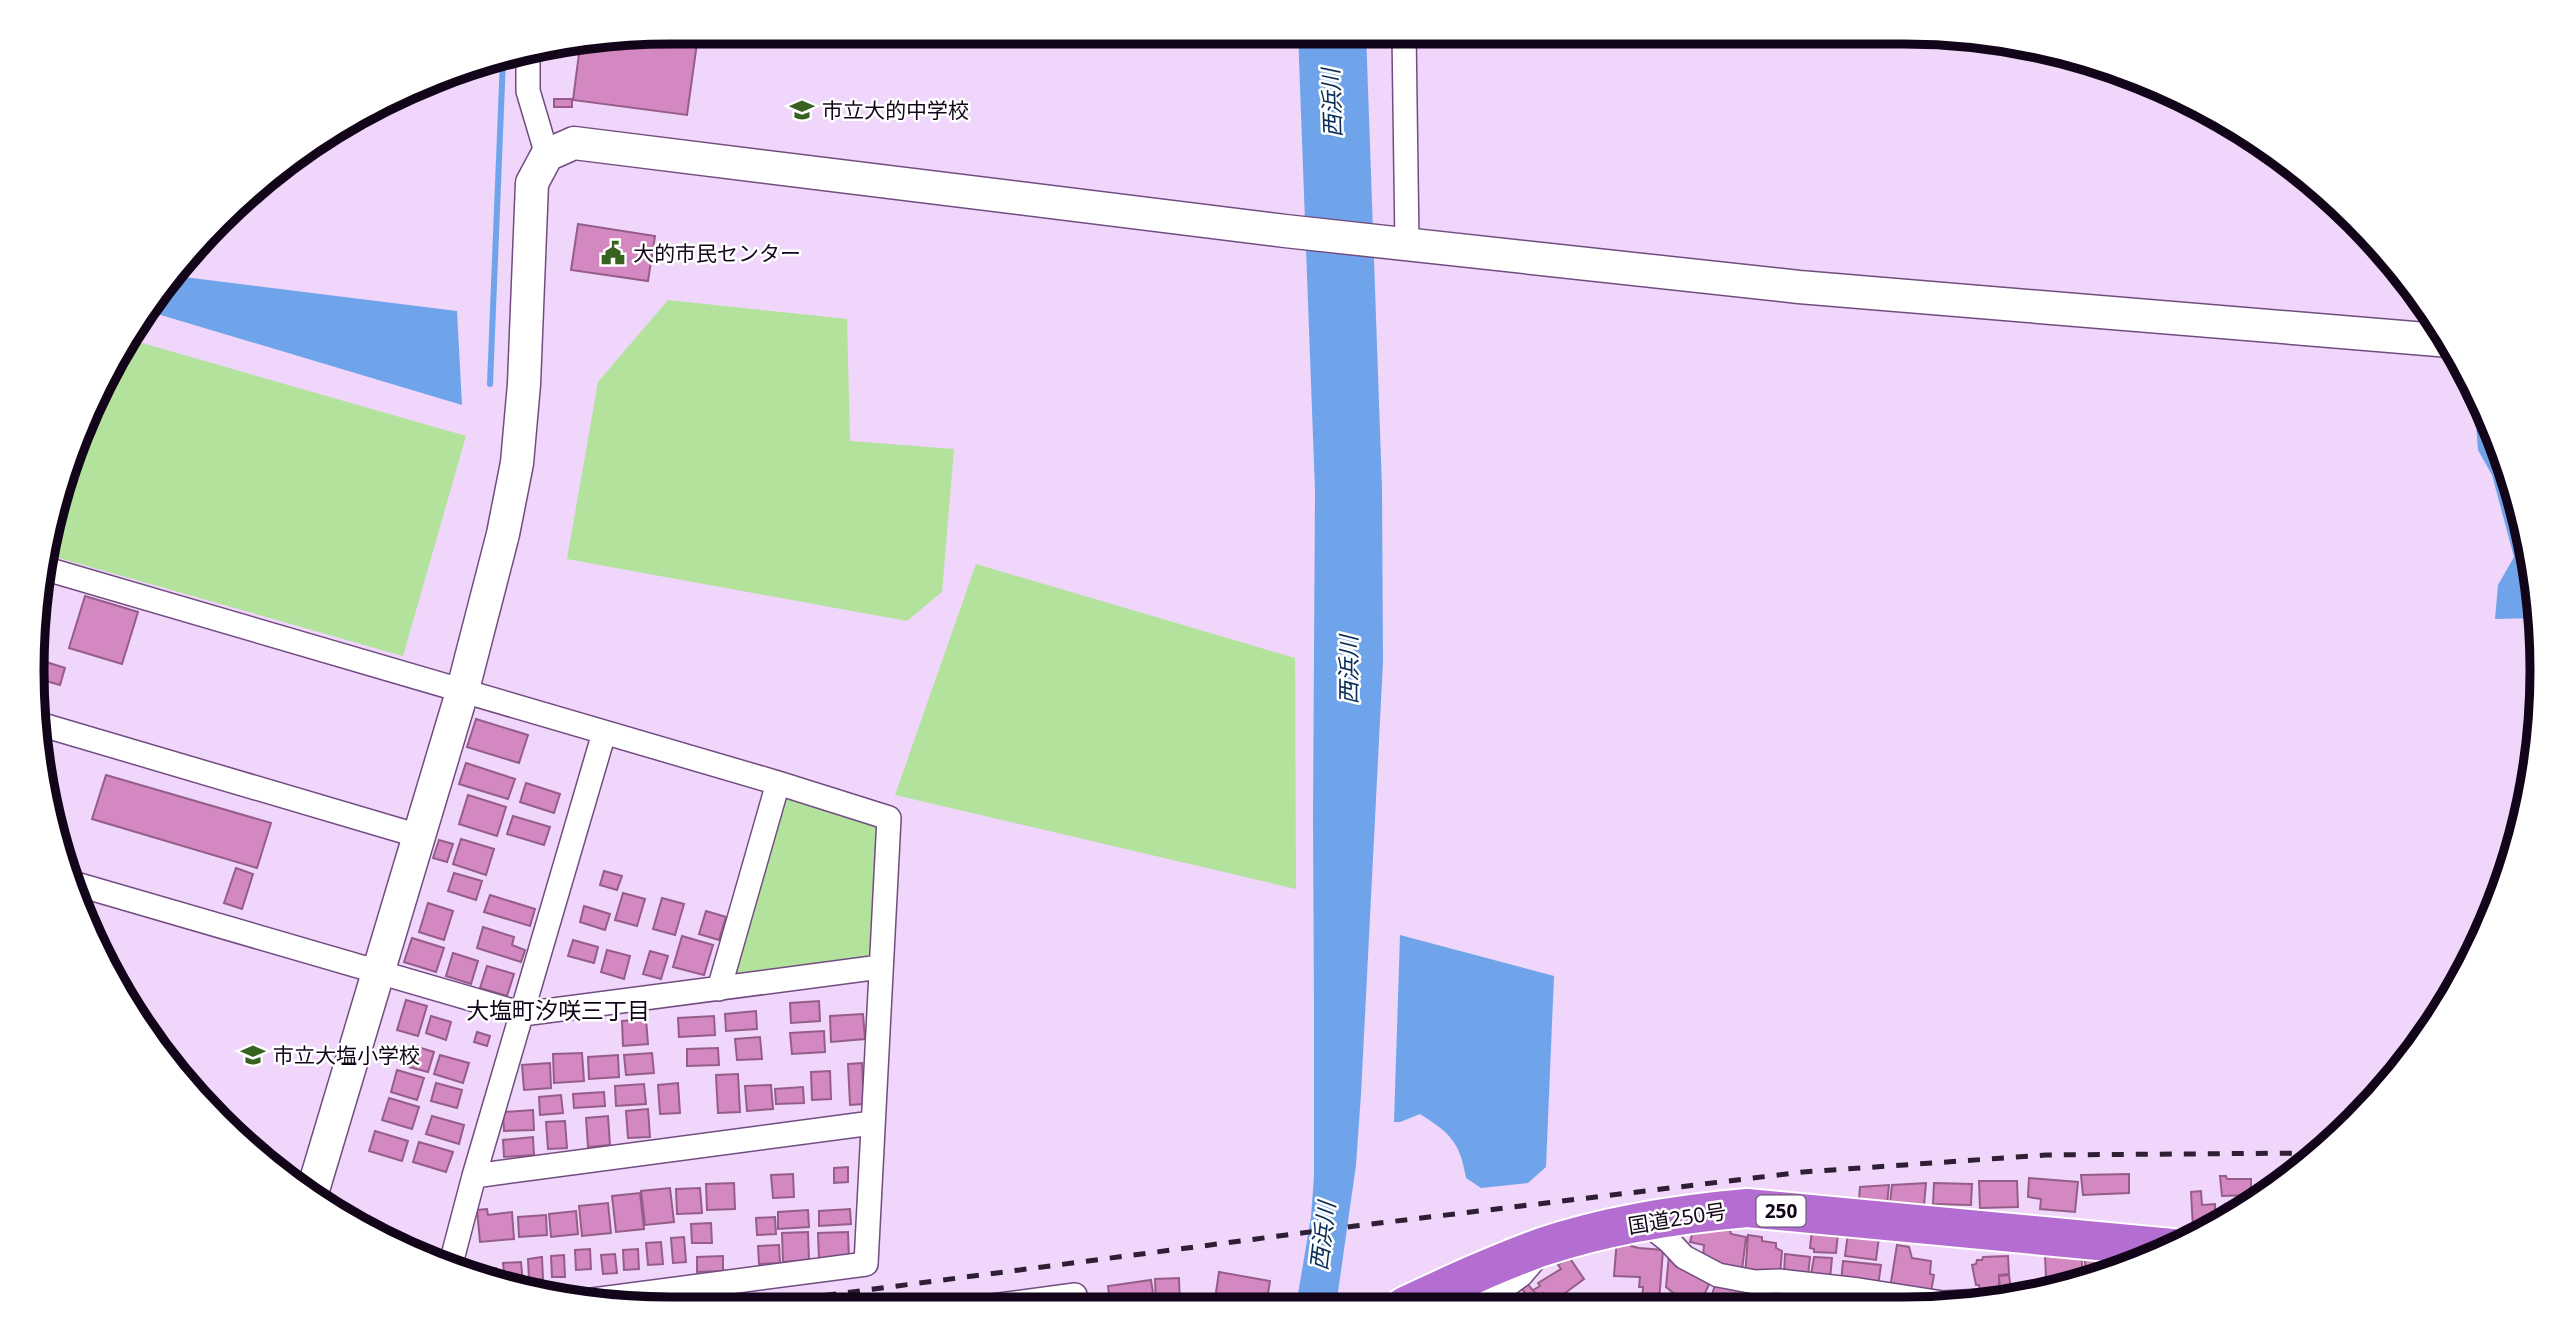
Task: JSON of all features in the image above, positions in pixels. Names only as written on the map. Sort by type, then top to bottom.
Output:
[{"type":"highway","name":"国道250号","points":[[1425,1297],[1495,1265],[1546,1246],[1679,1214],[1746,1208],[2152,1246]]},
{"type":"street","points":[[1399,244],[1404,44]]},
{"type":"street","points":[[528,60],[528,91],[547,155]]},
{"type":"street","points":[[314,1186],[463,689],[497,559],[516,463],[524,384],[532,183],[547,155],[574,144],[1285,231],[1799,287],[2436,340]]},
{"type":"street","points":[[52,571],[463,689],[888,818],[866,1264],[626,1296]]},
{"type":"street","points":[[46,726],[419,836]]},
{"type":"street","points":[[452,1258],[604,733]]},
{"type":"street","points":[[719,989],[778,783]]},
{"type":"street","points":[[82,886],[523,1014],[880,967]]},
{"type":"street","points":[[474,1176],[872,1123]]},
{"type":"street","points":[[1644,1221],[1684,1257],[1718,1275],[1755,1282],[1779,1281],[1904,1297]]},
{"type":"street","points":[[1491,1297],[1521,1275],[1546,1246]]},
{"type":"street","points":[[1065,1297],[1075,1295]]},
{"type":"green space","points":[[668,300],[847,319],[850,441],[954,449],[942,592],[907,621],[567,559],[598,382]]},
{"type":"green space","points":[[137,342],[466,436],[403,656],[55,557],[65,508],[91,431],[108,393]]},
{"type":"green space","points":[[976,564],[1295,658],[1296,889],[895,795]]},
{"type":"green space","points":[[790,797],[875,822],[879,834],[874,953],[864,962],[739,978],[730,969],[779,804]]},
{"type":"water","name":"西浜川","points":[[1298,44],[1366,44],[1382,488],[1383,661],[1356,1165],[1337,1297],[1298,1297],[1311,1217],[1314,1176],[1315,491]]},
{"type":"water","points":[[183,277],[457,311],[462,405],[155,313]]},
{"type":"water","points":[[2478,420],[2509,508],[2518,548],[2528,618],[2495,619],[2498,585],[2514,557],[2492,475],[2478,450]]},
{"type":"water","points":[[1400,935],[1554,976],[1546,1167],[1528,1183],[1481,1188],[1466,1178],[1457,1147],[1439,1127],[1420,1114],[1394,1122]]},
{"type":"building","points":[[697,44],[687,115],[573,100],[579,51],[630,45]]},
{"type":"building","points":[[554,99],[572,99],[572,107],[554,107]]},
{"type":"building","name":"大的市民センター","points":[[578,224],[655,236],[648,281],[571,270]]},
{"type":"building","points":[[85,596],[138,612],[122,664],[69,648]]},
{"type":"building","points":[[44,661],[65,668],[60,685],[44,681]]},
{"type":"building","points":[[476,719],[528,735],[519,763],[467,747]]},
{"type":"building","points":[[466,763],[515,779],[508,799],[459,784]]},
{"type":"building","points":[[106,775],[271,823],[257,868],[92,819]]},
{"type":"building","points":[[526,783],[560,794],[554,813],[520,802]]},
{"type":"building","points":[[468,795],[506,807],[497,836],[459,824]]},
{"type":"building","points":[[513,816],[550,827],[544,845],[507,834]]},
{"type":"building","points":[[461,839],[494,849],[486,875],[453,864]]},
{"type":"building","points":[[439,840],[453,844],[447,862],[433,858]]},
{"type":"building","points":[[236,868],[253,874],[242,909],[224,903]]},
{"type":"building","points":[[604,871],[622,876],[617,890],[600,885]]},
{"type":"building","points":[[454,873],[482,881],[476,900],[448,891]]},
{"type":"building","points":[[623,893],[645,899],[637,926],[615,920]]},
{"type":"building","points":[[490,895],[535,909],[530,926],[484,912]]},
{"type":"building","points":[[662,898],[684,904],[675,935],[653,929]]},
{"type":"building","points":[[428,903],[453,911],[444,940],[419,932]]},
{"type":"building","points":[[584,906],[610,914],[605,930],[580,922]]},
{"type":"building","points":[[706,911],[726,917],[719,940],[699,934]]},
{"type":"building","points":[[483,927],[514,937],[512,945],[525,950],[521,962],[477,948]]},
{"type":"building","points":[[682,936],[713,945],[704,975],[673,967]]},
{"type":"building","points":[[412,938],[444,948],[436,972],[404,962]]},
{"type":"building","points":[[573,940],[598,947],[594,963],[568,956]]},
{"type":"building","points":[[607,950],[630,956],[624,979],[601,972]]},
{"type":"building","points":[[650,951],[668,956],[661,979],[643,974]]},
{"type":"building","points":[[453,953],[478,961],[471,984],[446,976]]},
{"type":"building","points":[[487,966],[514,974],[507,996],[480,988]]},
{"type":"building","points":[[406,1000],[427,1006],[418,1036],[397,1030]]},
{"type":"building","points":[[819,1001],[820,1021],[791,1023],[790,1003]]},
{"type":"building","points":[[756,1011],[757,1029],[726,1031],[725,1014]]},
{"type":"building","points":[[863,1014],[865,1039],[831,1042],[830,1016]]},
{"type":"building","points":[[431,1016],[451,1022],[446,1040],[426,1033]]},
{"type":"building","points":[[714,1016],[715,1035],[679,1037],[678,1018]]},
{"type":"building","points":[[646,1019],[648,1044],[623,1046],[622,1021]]},
{"type":"building","points":[[824,1031],[825,1052],[792,1054],[790,1033]]},
{"type":"building","points":[[477,1032],[490,1036],[487,1046],[474,1042]]},
{"type":"building","points":[[760,1037],[762,1059],[737,1060],[735,1039]]},
{"type":"building","points":[[411,1045],[434,1052],[428,1072],[405,1066]]},
{"type":"building","points":[[718,1048],[719,1065],[687,1066],[687,1049]]},
{"type":"building","points":[[582,1053],[584,1081],[554,1083],[553,1054]]},
{"type":"building","points":[[652,1053],[654,1073],[626,1075],[624,1055]]},
{"type":"building","points":[[440,1055],[469,1063],[463,1083],[434,1074]]},
{"type":"building","points":[[618,1055],[619,1077],[589,1079],[588,1057]]},
{"type":"building","points":[[550,1063],[551,1088],[524,1090],[522,1065]]},
{"type":"building","points":[[862,1063],[864,1104],[850,1105],[848,1064]]},
{"type":"building","points":[[397,1070],[424,1078],[417,1100],[391,1092]]},
{"type":"building","points":[[830,1071],[831,1099],[812,1100],[811,1072]]},
{"type":"building","points":[[738,1074],[740,1112],[718,1113],[716,1075]]},
{"type":"building","points":[[436,1083],[462,1090],[457,1108],[431,1101]]},
{"type":"building","points":[[678,1083],[680,1113],[660,1114],[658,1085]]},
{"type":"building","points":[[644,1084],[646,1104],[616,1106],[615,1086]]},
{"type":"building","points":[[771,1085],[773,1109],[747,1111],[745,1086]]},
{"type":"building","points":[[803,1087],[804,1103],[776,1104],[775,1089]]},
{"type":"building","points":[[604,1092],[605,1106],[574,1108],[573,1094]]},
{"type":"building","points":[[561,1095],[563,1113],[540,1115],[539,1097]]},
{"type":"building","points":[[389,1098],[419,1107],[412,1129],[382,1120]]},
{"type":"building","points":[[648,1109],[650,1137],[628,1138],[626,1111]]},
{"type":"building","points":[[533,1110],[534,1130],[504,1131],[503,1112]]},
{"type":"building","points":[[432,1116],[464,1125],[459,1144],[426,1134]]},
{"type":"building","points":[[608,1116],[610,1145],[588,1147],[586,1118]]},
{"type":"building","points":[[565,1121],[567,1148],[548,1149],[546,1122]]},
{"type":"building","points":[[375,1131],[408,1141],[402,1161],[369,1151]]},
{"type":"building","points":[[533,1137],[534,1155],[504,1157],[503,1140]]},
{"type":"building","points":[[419,1142],[453,1152],[446,1172],[413,1162]]},
{"type":"building","points":[[848,1167],[848,1182],[834,1183],[834,1168]]},
{"type":"building","points":[[793,1174],[794,1197],[773,1198],[771,1175]]},
{"type":"building","points":[[2129,1174],[2129,1193],[2083,1195],[2081,1175]]},
{"type":"building","points":[[2220,1176],[2226,1176],[2227,1179],[2251,1179],[2251,1193],[2247,1195],[2222,1196]]},
{"type":"building","points":[[2029,1178],[2078,1182],[2075,1212],[2040,1209],[2041,1199],[2028,1197]]},
{"type":"building","points":[[1979,1181],[2017,1181],[2018,1207],[1980,1208]]},
{"type":"building","points":[[734,1183],[735,1209],[707,1210],[706,1184]]},
{"type":"building","points":[[1926,1183],[1924,1205],[1890,1202],[1892,1185]]},
{"type":"building","points":[[1934,1183],[1972,1184],[1971,1205],[1933,1204]]},
{"type":"building","points":[[1889,1185],[1887,1204],[1859,1200],[1860,1187]]},
{"type":"building","points":[[670,1188],[674,1222],[645,1225],[641,1191]]},
{"type":"building","points":[[700,1188],[702,1213],[677,1214],[676,1189]]},
{"type":"building","points":[[2201,1191],[2202,1205],[2215,1204],[2215,1214],[2193,1226],[2191,1192]]},
{"type":"building","points":[[640,1193],[644,1229],[616,1232],[612,1196]]},
{"type":"building","points":[[608,1203],[611,1233],[582,1236],[579,1206]]},
{"type":"building","points":[[487,1209],[488,1215],[512,1212],[514,1239],[480,1242],[477,1210]]},
{"type":"building","points":[[850,1209],[851,1224],[819,1226],[819,1211]]},
{"type":"building","points":[[808,1210],[809,1227],[778,1229],[778,1212]]},
{"type":"building","points":[[576,1211],[578,1234],[551,1237],[549,1214]]},
{"type":"building","points":[[546,1215],[547,1235],[519,1237],[518,1217]]},
{"type":"building","points":[[775,1217],[776,1234],[757,1235],[756,1218]]},
{"type":"building","points":[[711,1223],[712,1243],[692,1243],[691,1224]]},
{"type":"building","points":[[1709,1225],[1730,1229],[1731,1234],[1746,1237],[1742,1270],[1706,1262],[1703,1257],[1704,1245],[1690,1242],[1694,1227]]},
{"type":"building","points":[[1812,1230],[1838,1233],[1836,1253],[1814,1252],[1814,1249],[1810,1248]]},
{"type":"building","points":[[808,1232],[809,1260],[783,1262],[782,1233]]},
{"type":"building","points":[[848,1232],[849,1259],[819,1261],[818,1233]]},
{"type":"building","points":[[1848,1233],[1879,1237],[1876,1260],[1845,1256]]},
{"type":"building","points":[[1748,1235],[1776,1243],[1776,1248],[1782,1251],[1780,1274],[1745,1276]]},
{"type":"building","points":[[684,1237],[686,1262],[673,1263],[671,1238]]},
{"type":"building","points":[[1617,1238],[1632,1238],[1631,1246],[1663,1250],[1659,1297],[1642,1297],[1643,1287],[1639,1287],[1640,1277],[1614,1276]]},
{"type":"building","points":[[661,1242],[663,1264],[648,1265],[646,1243]]},
{"type":"building","points":[[779,1245],[780,1263],[759,1264],[758,1246]]},
{"type":"building","points":[[1897,1245],[1909,1247],[1912,1258],[1931,1261],[1930,1274],[1934,1275],[1931,1292],[1890,1288]]},
{"type":"building","points":[[590,1249],[591,1269],[576,1270],[575,1250]]},
{"type":"building","points":[[638,1249],[639,1269],[624,1270],[623,1250]]},
{"type":"building","points":[[615,1254],[617,1273],[603,1274],[601,1255]]},
{"type":"building","points":[[1785,1254],[1810,1257],[1808,1276],[1784,1274]]},
{"type":"building","points":[[2081,1254],[2083,1271],[2046,1278],[2045,1255]]},
{"type":"building","points":[[2084,1254],[2104,1255],[2105,1264],[2086,1270]]},
{"type":"building","points":[[564,1255],[565,1277],[552,1277],[551,1256]]},
{"type":"building","points":[[1669,1255],[1680,1260],[1680,1268],[1711,1280],[1703,1297],[1680,1297],[1666,1287]]},
{"type":"building","points":[[723,1256],[723,1271],[697,1272],[697,1257]]},
{"type":"building","points":[[2008,1256],[2009,1274],[1999,1275],[1999,1290],[1980,1291],[1979,1285],[1976,1285],[1972,1265],[1983,1257]]},
{"type":"building","points":[[542,1257],[543,1279],[529,1280],[528,1259]]},
{"type":"building","points":[[1569,1257],[1584,1279],[1560,1297],[1547,1297],[1543,1293],[1538,1297],[1533,1290],[1540,1286],[1538,1283],[1561,1269],[1558,1265]]},
{"type":"building","points":[[1814,1257],[1832,1258],[1830,1279],[1811,1275]]},
{"type":"building","points":[[1843,1261],[1881,1265],[1878,1286],[1841,1283]]},
{"type":"building","points":[[521,1262],[523,1279],[504,1275],[503,1263]]},
{"type":"building","points":[[1219,1272],[1270,1281],[1267,1297],[1215,1297]]},
{"type":"building","points":[[2009,1275],[2011,1288],[2000,1289],[1999,1276]]},
{"type":"building","points":[[1179,1278],[1180,1297],[1156,1297],[1155,1279]]},
{"type":"building","points":[[1151,1280],[1154,1297],[1109,1297],[1108,1286]]},
{"type":"building","points":[[1716,1282],[1752,1295],[1751,1297],[1711,1297]]},
{"type":"building","points":[[1527,1283],[1538,1297],[1528,1297],[1521,1288]]},
{"type":"building","points":[[1766,1289],[1788,1289],[1787,1297],[1765,1297]]},
{"type":"building","points":[[1791,1289],[1816,1294],[1816,1297],[1791,1297]]},
{"type":"waterway","points":[[490,384],[503,67]]},
{"type":"railway","points":[[813,1297],[1355,1226],[1803,1172],[2046,1155],[2303,1153]]},
{"type":"place","name":"市立大的中学校","points":[[802,110]]},
{"type":"place","name":"大的市民センター","points":[[613,253]]},
{"type":"place","name":"市立大塩小学校","points":[[253,1055]]},
{"type":"district","name":"大塩町汐咲三丁目","points":[[558,1010]]}]
